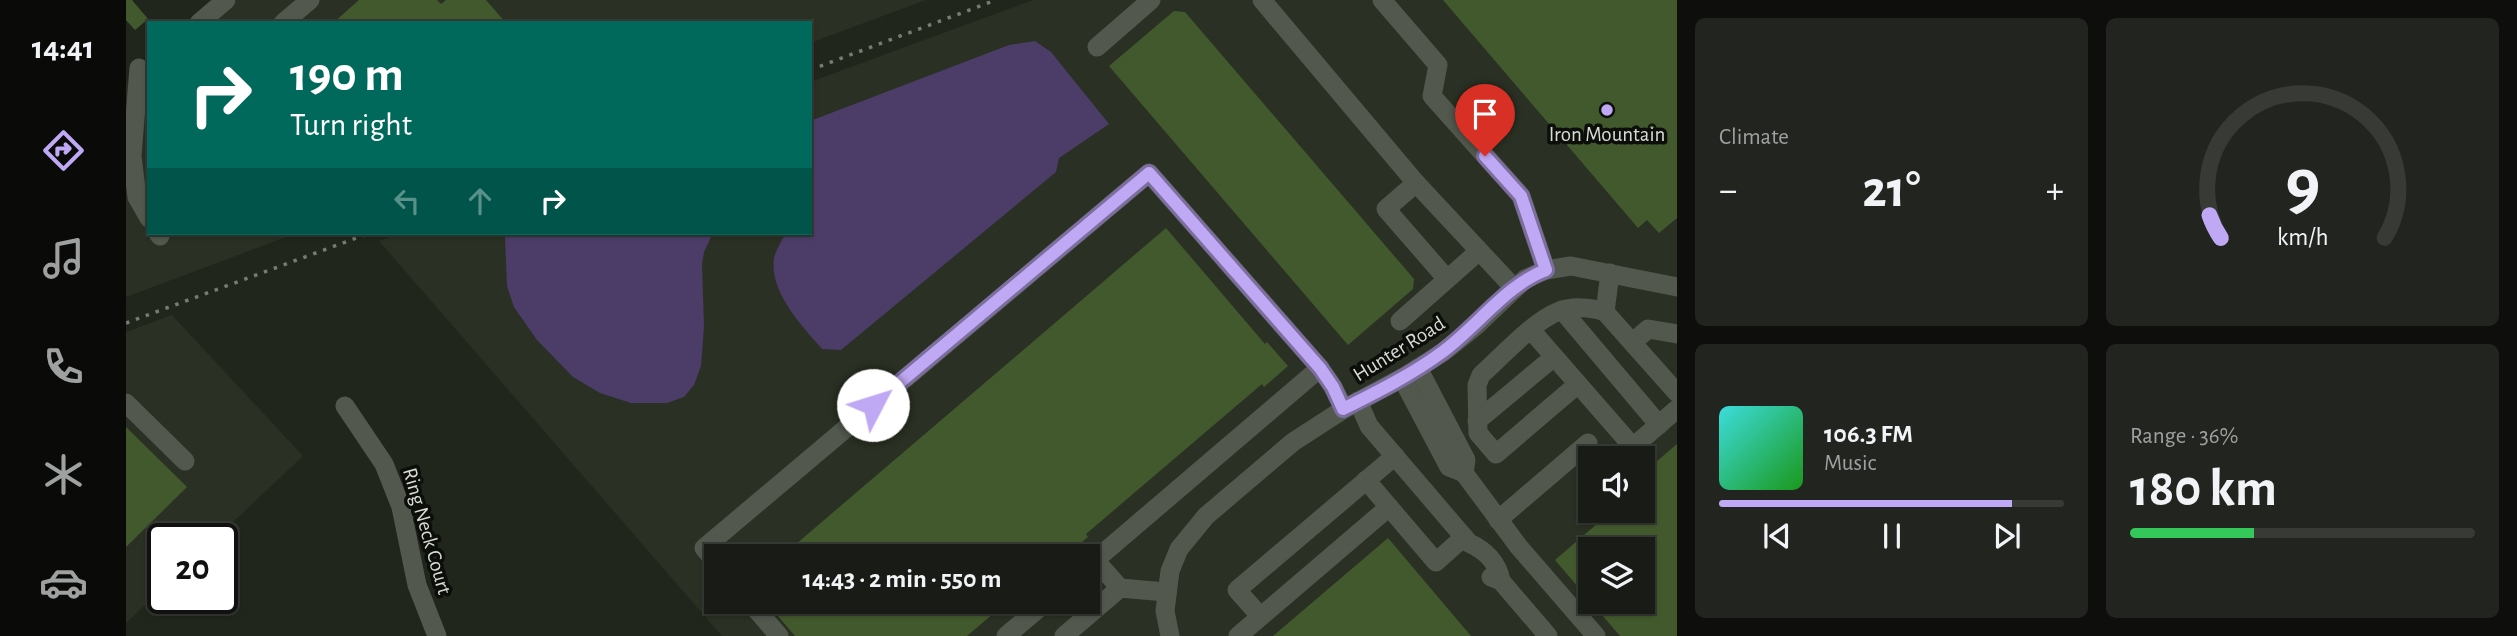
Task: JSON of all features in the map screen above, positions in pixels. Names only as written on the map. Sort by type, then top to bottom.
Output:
[{"type":"street","points":[[202,21],[226,0]]},
{"type":"street","points":[[285,21],[310,0]]},
{"type":"street","points":[[1097,47],[1151,0]]},
{"type":"street","points":[[1262,0],[1416,183],[1514,288]]},
{"type":"street","points":[[1382,0],[1438,65],[1432,96],[1521,196],[1546,270]]},
{"type":"street","points":[[138,67],[132,156],[137,197],[147,214]]},
{"type":"street","points":[[709,544],[1149,173],[1466,540],[1481,548],[1499,570],[1501,581],[1548,636]]},
{"type":"street","points":[[1416,183],[1386,209],[1447,279]]},
{"type":"street","points":[[1400,321],[1478,252]]},
{"type":"street","name":"Hunter Road","points":[[1170,636],[1165,611],[1170,571],[1179,549],[1206,516],[1293,442],[1442,353],[1477,325],[1514,288],[1546,270],[1571,266],[1677,286]]},
{"type":"street","points":[[1605,312],[1610,273]]},
{"type":"street","points":[[1578,384],[1496,454],[1478,433],[1477,385],[1481,375],[1544,319],[1562,310],[1595,308],[1605,312],[1677,393]]},
{"type":"street","points":[[1562,310],[1658,425]]},
{"type":"street","points":[[1633,342],[1648,329],[1674,336]]},
{"type":"street","points":[[1531,330],[1633,447],[1677,409]]},
{"type":"street","points":[[1478,421],[1554,357]]},
{"type":"street","points":[[1100,556],[1320,368]]},
{"type":"street","points":[[1410,373],[1450,467],[1464,473],[1498,520],[1596,636]]},
{"type":"street","points":[[126,404],[185,461]]},
{"type":"street","name":"Ring Neck Court","points":[[345,406],[384,464],[401,507],[417,585],[437,636]]},
{"type":"street","points":[[1498,520],[1588,443]]},
{"type":"street","points":[[1260,616],[1237,590],[1395,456]]},
{"type":"street","points":[[1366,480],[1436,562],[1466,540]]},
{"type":"street","points":[[1238,636],[1389,507]]},
{"type":"street","points":[[1100,571],[1120,588],[1166,592]]},
{"type":"street","points":[[1064,636],[1120,588]]},
{"type":"street","points":[[760,614],[779,636]]},
{"type":"street","points":[[1006,636],[1032,614]]},
{"type":"shaded area","points":[[237,0],[926,0],[812,42],[812,21],[213,21]]},
{"type":"shaded area","points":[[1033,0],[1677,0],[1677,636],[722,636],[379,241],[396,235],[812,235],[812,81]]},
{"type":"shaded area","points":[[1035,41],[1051,52],[1109,124],[1059,158],[1056,172],[841,350],[822,349],[789,308],[774,271],[774,258],[785,235],[812,235],[812,120],[1009,45]]},
{"type":"shaded area","points":[[147,73],[147,235],[292,235],[126,297],[126,86],[129,76]]},
{"type":"shaded area","points":[[712,235],[704,252],[702,265],[704,326],[701,366],[694,385],[684,397],[667,403],[631,403],[600,393],[573,377],[537,340],[514,307],[507,286],[505,237]]},
{"type":"shaded area","points":[[172,315],[303,456],[232,523],[147,523],[147,603],[126,623],[126,332]]},
{"type":"building","points":[[126,0],[132,0],[148,19],[135,30],[126,20]]},
{"type":"building","points":[[359,0],[437,0],[441,4],[446,0],[486,0],[504,21],[335,21]]},
{"type":"building","name":"Iron Mountain","points":[[1443,0],[1677,0],[1677,218],[1659,233],[1647,220],[1638,228]]},
{"type":"building","points":[[1174,11],[1185,12],[1414,279],[1413,289],[1348,345],[1109,66]]},
{"type":"building","points":[[1166,228],[1265,344],[1267,342],[1288,366],[1264,387],[1262,384],[1086,534],[1088,537],[1080,544],[796,544]]},
{"type":"building","points":[[126,427],[187,487],[150,523],[147,523],[147,526],[126,547]]},
{"type":"building","points":[[1677,444],[1677,636],[1620,636],[1601,614],[1655,614],[1655,537],[1582,537],[1598,523],[1655,523],[1655,463]]},
{"type":"building","points":[[1388,538],[1471,636],[1273,636]]},
{"type":"building","points":[[1578,540],[1578,587],[1555,560]]},
{"type":"building","points":[[776,614],[993,614],[967,636],[795,636]]},
{"type":"railway","points":[[812,69],[996,0]]},
{"type":"railway","points":[[126,323],[365,235]]},
{"type":"place","name":"Iron Mountain","points":[[1607,110]]},
{"type":"route","points":[[873,405],[1149,173],[1320,368],[1343,409],[1442,353],[1477,325],[1525,279],[1546,270],[1521,196],[1485,156]]}]
